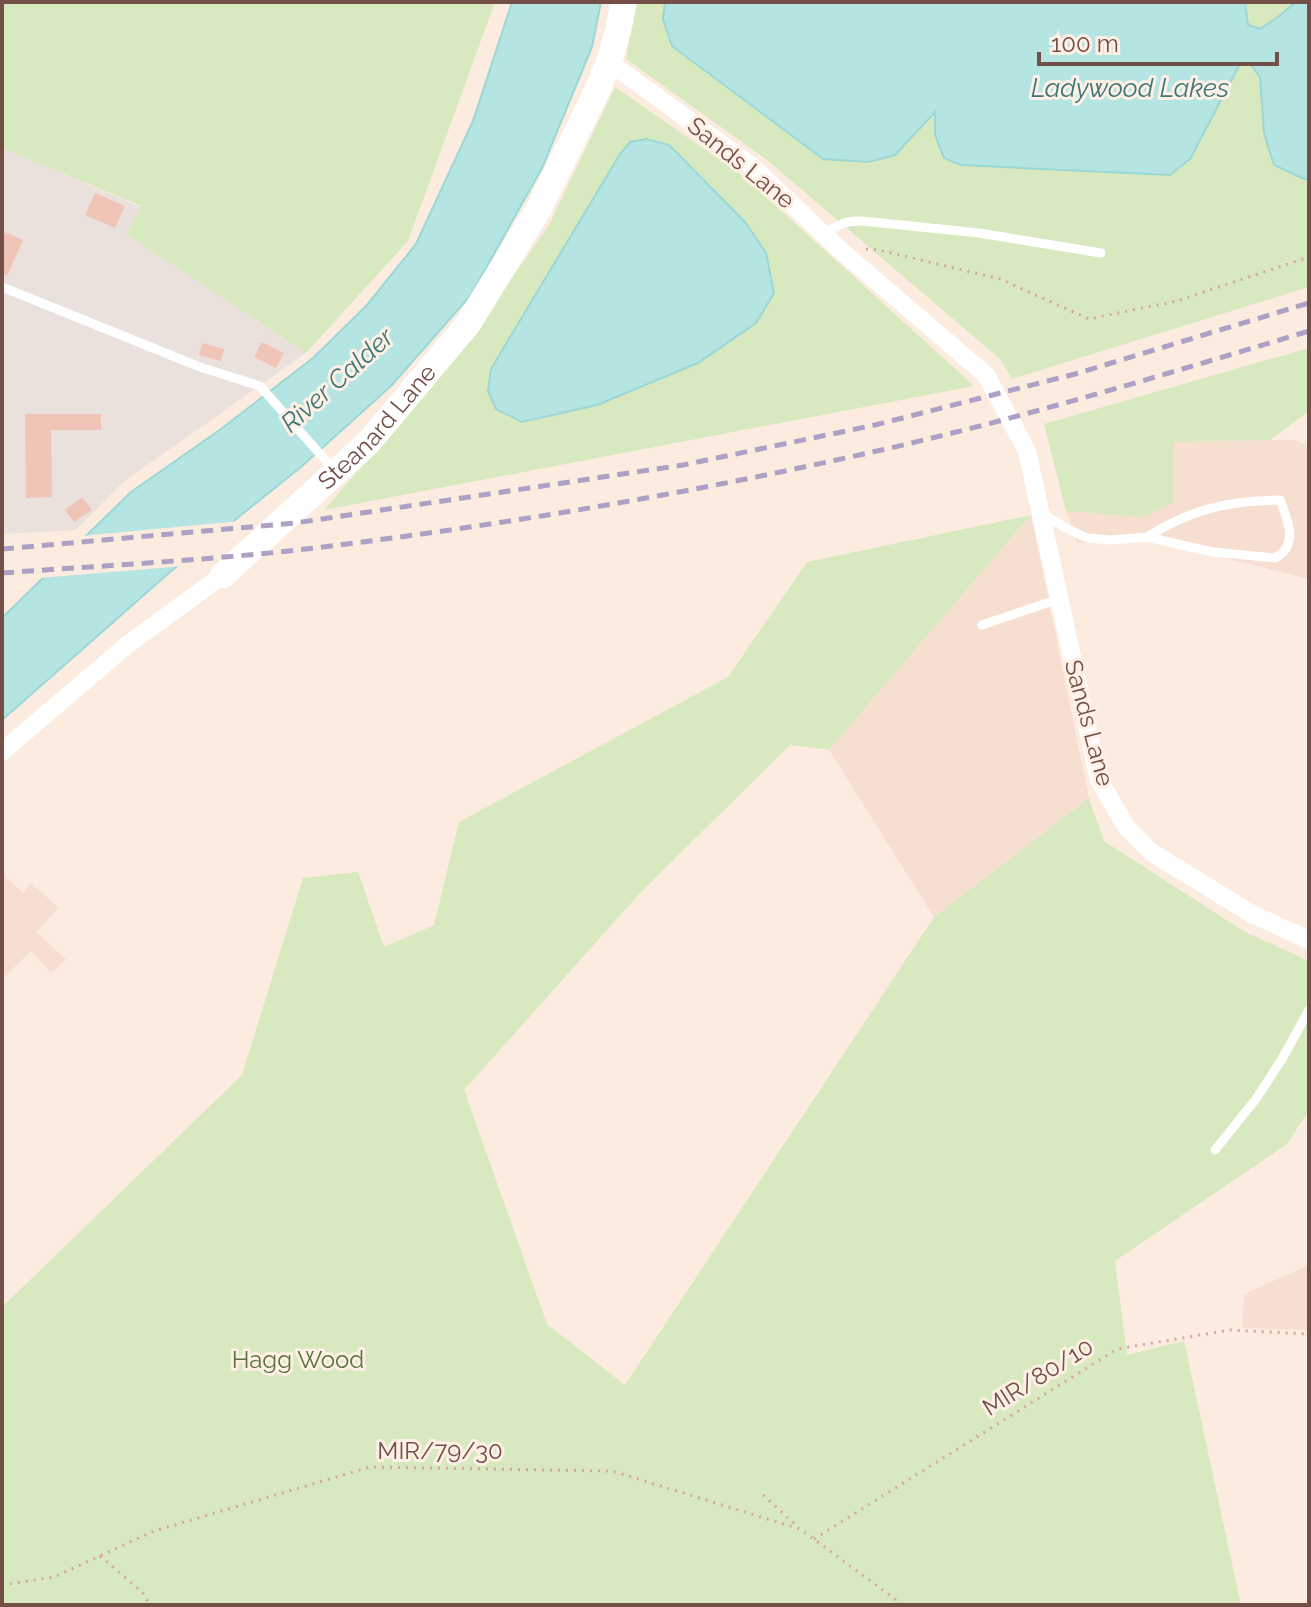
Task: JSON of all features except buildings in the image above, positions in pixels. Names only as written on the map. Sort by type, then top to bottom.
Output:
[{"type":"street","name":"Steanard Lane","points":[[2,752],[127,645],[223,575],[332,468],[368,443],[468,324],[538,210],[597,91],[609,62],[624,2]]},
{"type":"street","name":"Sands Lane","points":[[609,62],[753,167],[831,241],[986,375],[1027,451],[1099,780],[1127,828],[1151,852],[1252,914],[1309,940]]},
{"type":"lane","points":[[831,241],[839,224],[862,221],[979,233],[1101,253]]},
{"type":"lane","points":[[2,287],[200,367],[260,386],[332,468]]},
{"type":"lane","points":[[1039,511],[1087,538],[1147,537],[1213,552],[1275,558],[1291,542],[1288,520],[1280,500],[1219,505],[1188,514],[1147,537]]},
{"type":"lane","points":[[982,625],[1059,599]]},
{"type":"lane","points":[[1215,1150],[1256,1099],[1309,1010]]},
{"type":"path","points":[[831,241],[1000,279],[1089,319],[1177,301],[1309,257]]},
{"type":"path","name":"MIR/80/10","points":[[814,1539],[1117,1349],[1230,1330],[1309,1334]]},
{"type":"path","name":"MIR/79/30","points":[[2,1585],[54,1577],[154,1531],[370,1467],[612,1471],[800,1529]]},
{"type":"path","points":[[763,1495],[800,1529],[903,1605]]},
{"type":"path","points":[[100,1556],[142,1592],[150,1605]]},
{"type":"shaded area","points":[[2,148],[141,207],[127,235],[306,353],[122,483],[76,530],[2,534]]},
{"type":"shaded area","points":[[1294,440],[1309,446],[1309,579],[1148,539],[1077,543],[1066,511],[1143,517],[1173,442]]},
{"type":"shaded area","points":[[1031,515],[1089,798],[934,917],[829,750]]},
{"type":"shaded area","points":[[4,875],[23,893],[31,883],[59,908],[36,932],[66,959],[51,973],[31,951],[2,979]]},
{"type":"shaded area","points":[[1309,1265],[1309,1330],[1242,1328],[1244,1294]]},
{"type":"green space","points":[[2,2],[495,2],[408,241],[306,353],[126,234],[141,206],[2,148]]},
{"type":"green space","points":[[636,2],[665,2],[663,19],[936,111],[1190,159],[1240,64],[1251,64],[1260,77],[1264,133],[1303,179],[1309,179],[1309,287],[1012,379],[1000,359],[767,160],[626,59]]},
{"type":"green space","points":[[1245,2],[1296,2],[1260,29],[1248,25]]},
{"type":"green space","points":[[615,87],[742,175],[974,386],[324,510],[458,355],[549,225]],"holes":[[[646,139],[669,144],[774,293],[756,323],[698,363],[630,142]]]},
{"type":"green space","points":[[1309,348],[1309,411],[1270,440],[1173,442],[1173,503],[1143,517],[1066,511],[1044,424]]},
{"type":"green space","name":"Hagg Wood","points":[[1031,515],[829,750],[790,745],[641,892],[464,1090],[547,1324],[625,1385],[934,917],[1089,798],[1104,841],[1245,932],[1309,961],[1309,1110],[1287,1144],[1115,1261],[1127,1355],[1184,1341],[1241,1605],[2,1605],[2,1307],[242,1075],[303,878],[358,872],[384,947],[434,925],[459,822],[728,677],[807,562]]},
{"type":"water","name":"River Calder","points":[[512,2],[601,2],[592,47],[542,168],[471,295],[391,386],[301,467],[170,572],[2,720],[2,618],[131,492],[221,429],[313,358],[367,305],[416,244],[473,121]]},
{"type":"water","name":"Ladywood Lakes","points":[[665,2],[1245,2],[1248,25],[1260,29],[1296,2],[1309,2],[1309,179],[1274,165],[1264,133],[1260,77],[1250,64],[1240,64],[1190,159],[1170,175],[961,165],[944,158],[935,134],[935,112],[895,155],[868,162],[823,159],[672,46],[663,19]]},
{"type":"water","points":[[646,139],[669,145],[745,222],[766,253],[774,293],[756,323],[698,363],[597,405],[522,422],[496,409],[488,391],[491,369],[620,154],[630,142]]},
{"type":"pier","points":[[240,521],[184,566],[39,578],[81,536]]},
{"type":"railway","points":[[2,549],[295,523],[683,465],[875,425],[1075,374],[1309,303]]},
{"type":"railway","points":[[2,573],[289,551],[437,532],[658,496],[877,451],[986,424],[1309,331]]}]
